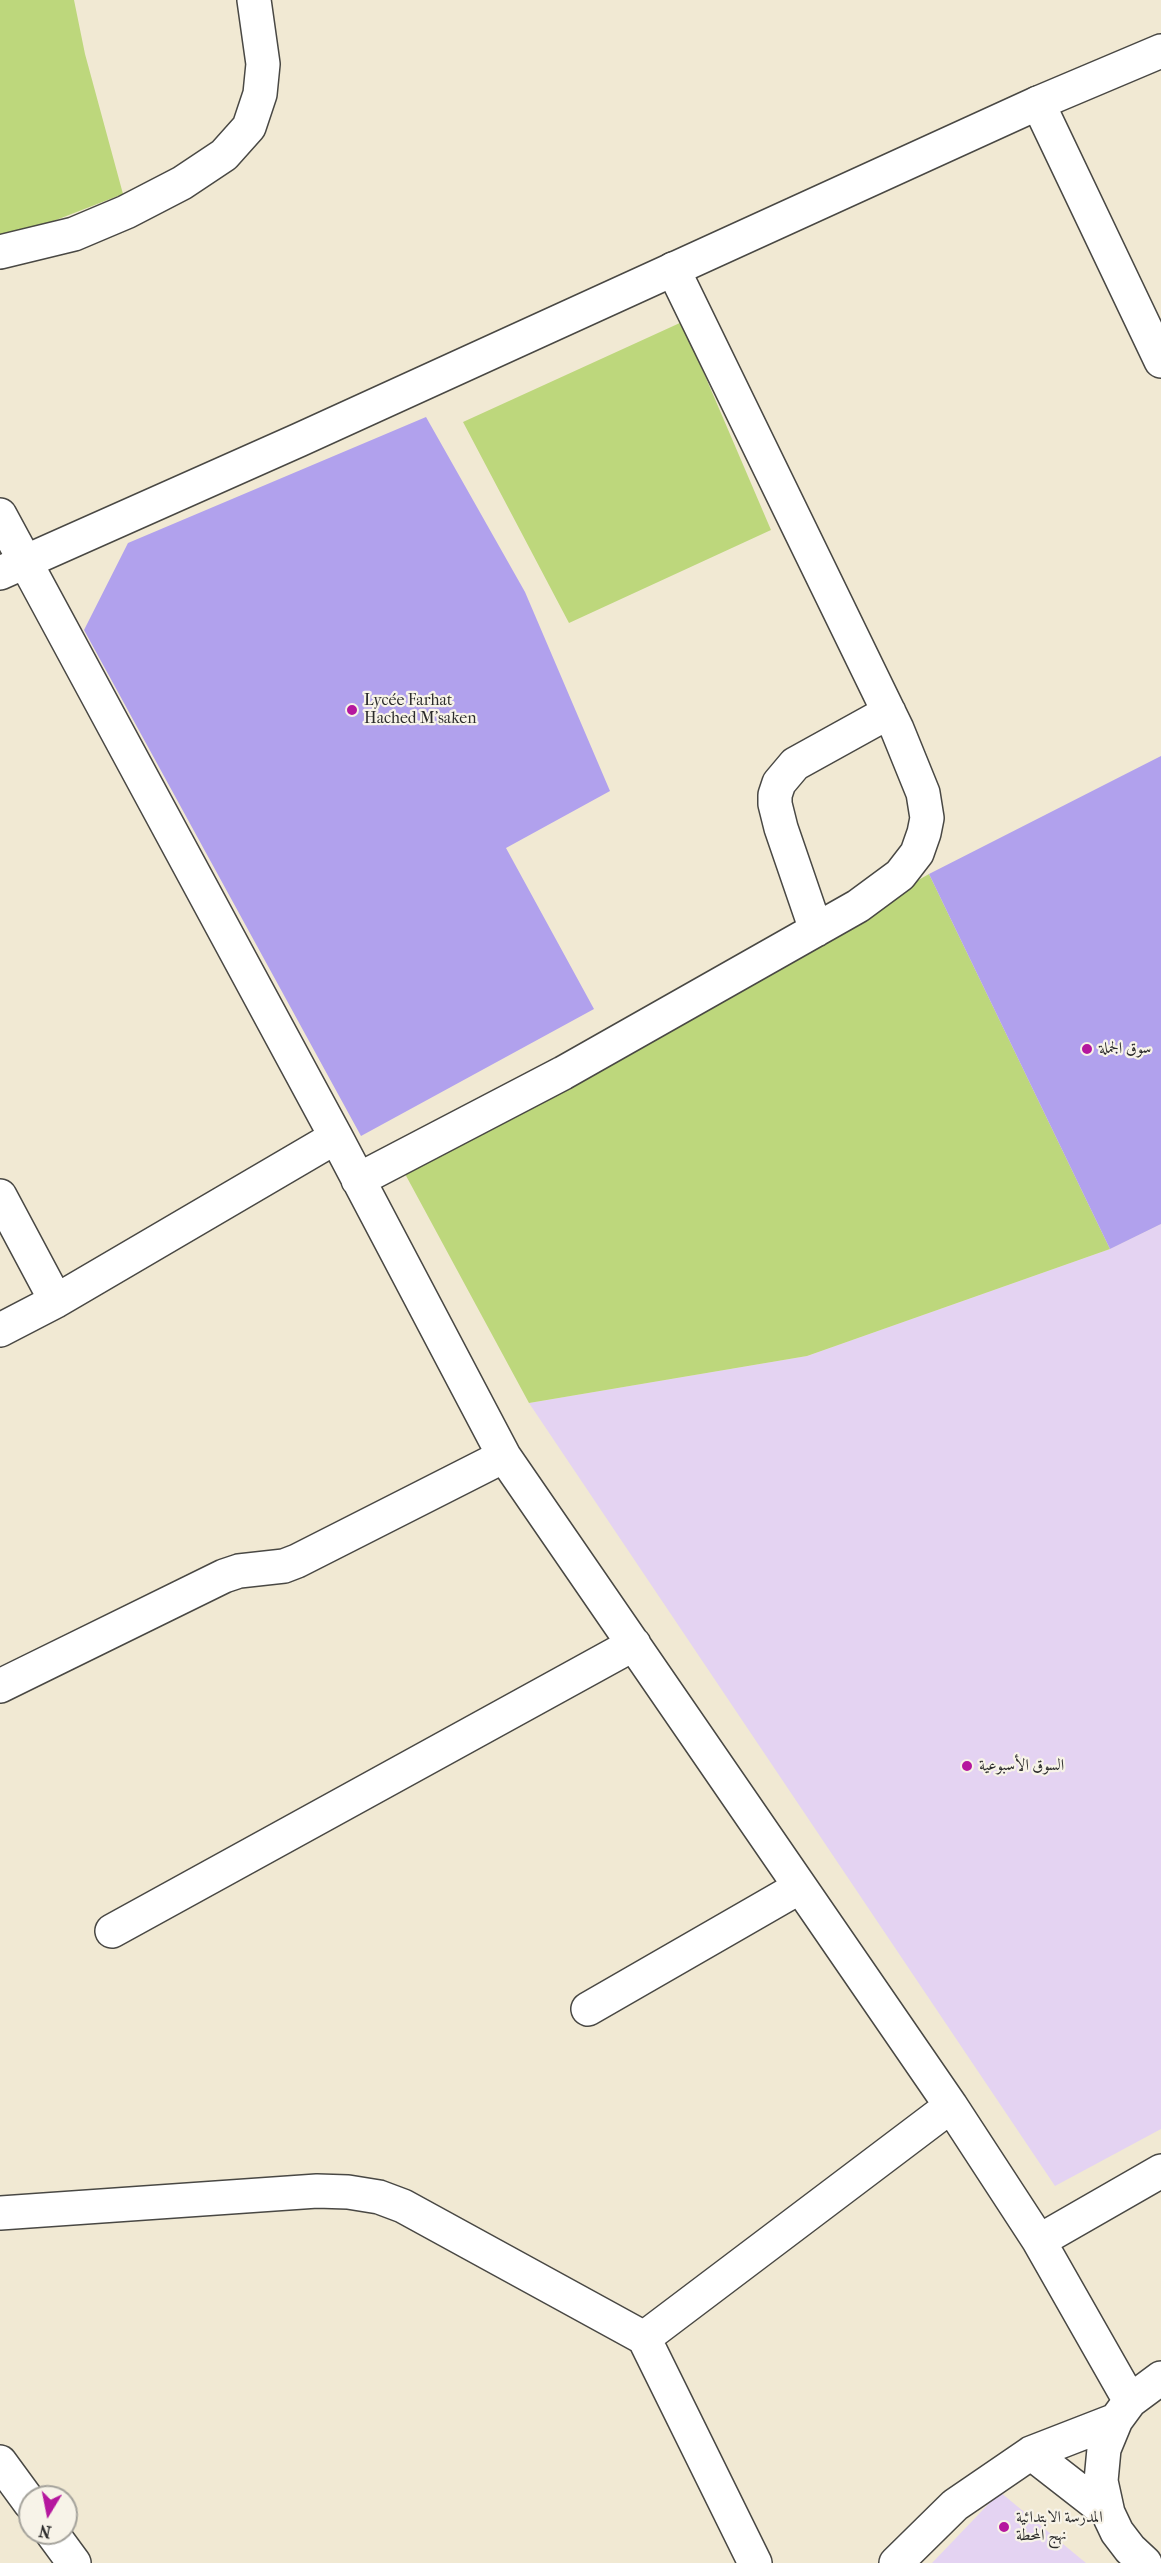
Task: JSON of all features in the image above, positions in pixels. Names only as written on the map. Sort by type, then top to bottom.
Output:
[{"type":"street","points":[[0,252],[74,234],[126,212],[182,183],[224,155],[249,127],[260,94],[263,64],[254,0]]},
{"type":"street","points":[[12,568],[1038,104],[1161,51]]},
{"type":"street","points":[[1038,104],[1161,361]]},
{"type":"street","points":[[358,1180],[563,1073],[858,906],[900,875],[917,853],[924,833],[927,818],[922,793],[889,712],[673,269]]},
{"type":"street","points":[[0,515],[12,568],[336,1137],[504,1456],[951,2106],[1039,2241],[1123,2411]]},
{"type":"street","points":[[816,930],[781,828],[775,804],[779,783],[795,764],[889,712]]},
{"type":"street","points":[[0,1330],[56,1300],[336,1137]]},
{"type":"street","points":[[0,1196],[56,1300]]},
{"type":"street","points":[[0,1686],[224,1576],[239,1571],[284,1566],[297,1561],[504,1456]]},
{"type":"street","points":[[112,1931],[634,1644]]},
{"type":"street","points":[[588,2009],[800,1887]]},
{"type":"street","points":[[644,2338],[951,2106]]},
{"type":"street","points":[[1039,2241],[1161,2171]]},
{"type":"street","points":[[0,2213],[317,2191],[348,2192],[379,2197],[424,2217],[644,2338],[755,2563]]},
{"type":"street","points":[[897,2563],[955,2505],[1031,2453],[1123,2411],[1161,2378]]},
{"type":"street","points":[[1123,2411],[1104,2449],[1101,2481],[1108,2513],[1117,2532],[1145,2563]]},
{"type":"street","points":[[1031,2453],[1108,2513]]},
{"type":"street","points":[[0,2462],[18,2487]]},
{"type":"street","points":[[61,2545],[74,2563]]},
{"type":"shaded area","name":"السوق اﻷسبوعية","points":[[1161,1224],[1161,2129],[1055,2186],[529,1403],[807,1356],[1110,1249]]},
{"type":"shaded area","name":"المدرسة الابتدائية نهج المحطة","points":[[1000,2492],[1086,2563],[932,2563]]},
{"type":"green space","points":[[0,0],[74,0],[85,54],[123,194],[20,234],[0,236]]},
{"type":"green space","points":[[682,322],[771,530],[569,623],[463,422]]},
{"type":"green space","points":[[929,874],[1110,1249],[807,1356],[529,1403],[404,1172]]},
{"type":"building","name":"Lycée Farhat Hached M'saken","points":[[426,417],[525,592],[610,791],[506,848],[594,1009],[361,1136],[84,630],[128,543]]},
{"type":"building","name":"سوق الجملة","points":[[1161,756],[1161,1224],[1110,1249],[929,874]]},
{"type":"place","name":"Lycée Farhat Hached M'saken","points":[[352,710]]},
{"type":"place","name":"سوق الجملة","points":[[1087,1049]]},
{"type":"place","name":"السوق اﻷسبوعية","points":[[967,1766]]},
{"type":"place","name":"المدرسة الابتدائية نهج المحطة","points":[[1004,2527]]}]
